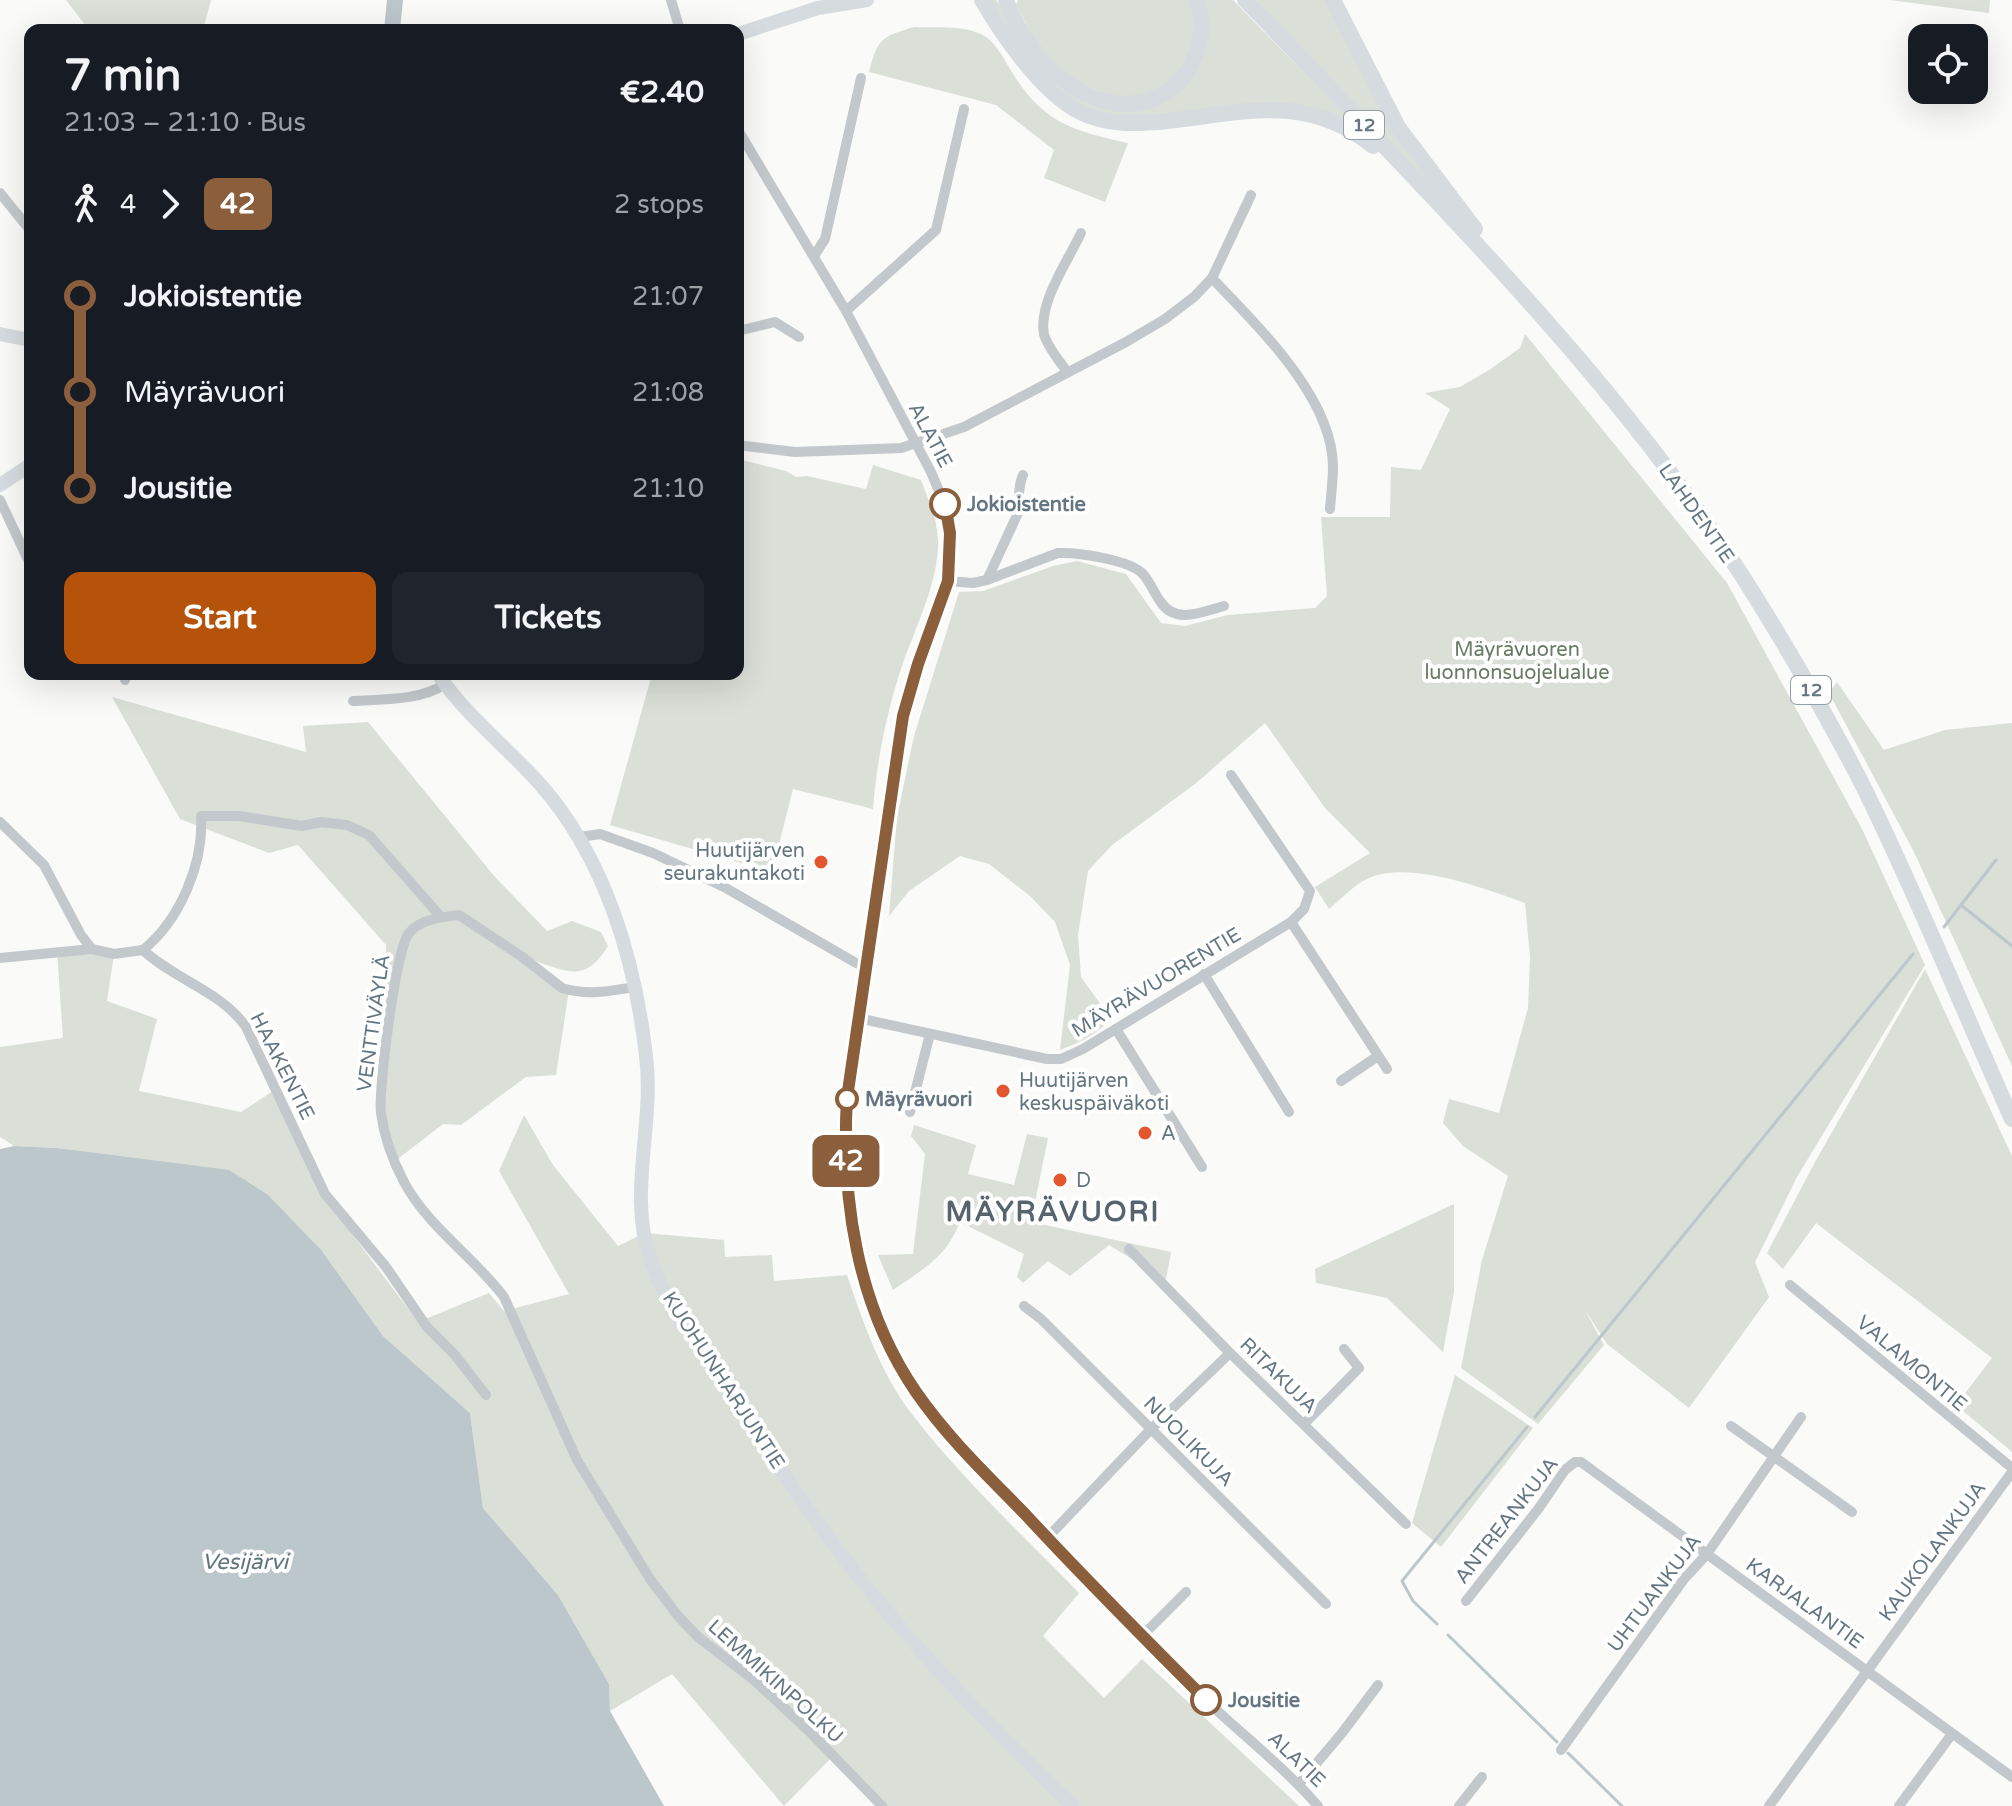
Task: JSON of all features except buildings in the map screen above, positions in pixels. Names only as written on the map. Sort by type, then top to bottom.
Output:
[{"type":"highway","points":[[982,0],[1030,67],[1053,92],[1078,111],[1097,119],[1123,124],[1268,110],[1301,111],[1325,118],[1344,125],[1372,146],[1482,250]]},
{"type":"highway","points":[[1006,0],[1030,44],[1065,82],[1095,98],[1122,104],[1148,101],[1159,96],[1177,83],[1191,67],[1201,37],[1201,15],[1196,0]]},
{"type":"highway","name":"LAHDENTIE","points":[[1245,0],[1534,307],[1604,389],[1716,537],[1834,731],[1889,839],[2012,1119]]},
{"type":"highway","points":[[1333,0],[1398,127],[1534,307]]},
{"type":"main road","points":[[744,32],[818,8],[862,0]]},
{"type":"main road","points":[[0,334],[24,339]]},
{"type":"main road","points":[[0,485],[24,469]]},
{"type":"main road","name":"KUOHUNHARJUNTIE","points":[[443,680],[541,785],[580,837],[604,889],[635,987],[647,1061],[640,1209],[644,1242],[653,1268],[675,1310],[810,1511],[893,1619],[942,1674],[1073,1806]]},
{"type":"street","points":[[671,0],[678,24]]},
{"type":"street","points":[[814,256],[825,239],[861,78]]},
{"type":"street","points":[[846,311],[936,230],[964,109]]},
{"type":"street","name":"ALATIE","points":[[744,140],[846,311],[931,472],[944,503],[950,533],[948,581],[903,716],[849,1076],[844,1134],[847,1194],[867,1292],[898,1362],[946,1431],[1142,1636],[1299,1784],[1318,1806]]},
{"type":"street","points":[[0,193],[24,223]]},
{"type":"street","points":[[744,446],[795,452],[901,448],[964,427],[1165,319],[1194,297],[1212,278],[1251,195]]},
{"type":"street","points":[[1067,372],[1044,336],[1043,319],[1053,287],[1081,233]]},
{"type":"street","points":[[1212,278],[1271,341],[1312,397],[1323,420],[1333,464],[1330,509]]},
{"type":"street","points":[[744,330],[775,322],[799,337]]},
{"type":"street","points":[[987,580],[1018,513],[1018,485],[1023,475]]},
{"type":"street","points":[[0,500],[24,551]]},
{"type":"street","points":[[948,581],[973,583],[987,580],[1058,553],[1070,552],[1127,564],[1142,572],[1163,606],[1174,614],[1189,615],[1224,606]]},
{"type":"street","points":[[353,701],[396,698],[435,690],[441,680]]},
{"type":"street","name":"MÄYRÄVUORENTIE","points":[[858,1018],[1047,1059],[1061,1059],[1083,1049],[1291,922],[1304,909],[1310,891],[1231,775]]},
{"type":"street","points":[[0,958],[92,949],[114,954],[143,950],[160,937],[184,893],[202,836],[201,816],[239,816],[302,826],[321,822],[347,825],[369,835],[441,917],[459,915],[521,956],[562,988],[591,994],[635,987]]},
{"type":"street","points":[[0,822],[44,865],[81,935],[92,949]]},
{"type":"street","points":[[580,837],[600,834],[653,853],[724,887],[866,966]]},
{"type":"street","name":"VENTTIVÄYLÄ","points":[[441,917],[418,925],[409,933],[399,956],[380,1110],[394,1162],[418,1204],[490,1277],[504,1297],[577,1460],[650,1579]]},
{"type":"street","points":[[1291,922],[1387,1069]]},
{"type":"street","name":"HAAKENTIE","points":[[143,950],[175,975],[236,1013],[246,1027],[325,1194],[386,1267],[427,1327],[455,1355],[486,1395]]},
{"type":"street","points":[[1204,974],[1289,1112]]},
{"type":"street","points":[[1116,1029],[1202,1167]]},
{"type":"street","points":[[910,1112],[930,1034]]},
{"type":"street","points":[[1341,1081],[1378,1056]]},
{"type":"street","name":"RITAKUJA","points":[[1129,1249],[1230,1353],[1406,1524]]},
{"type":"street","name":"VALAMONTIE","points":[[1790,1285],[2012,1470]]},
{"type":"street","name":"NUOLIKUJA","points":[[1024,1306],[1152,1428],[1326,1604]]},
{"type":"street","points":[[1304,1424],[1359,1368],[1344,1349]]},
{"type":"street","points":[[1047,1538],[1152,1428],[1230,1353]]},
{"type":"street","name":"UHTUANKUJA","points":[[1561,1750],[1684,1579],[1707,1554],[1801,1417]]},
{"type":"street","points":[[1731,1426],[1852,1512]]},
{"type":"street","name":"KARJALANTIE","points":[[1575,1462],[1581,1462],[2012,1777]]},
{"type":"street","name":"ANTREANKUJA","points":[[1466,1601],[1565,1470],[1575,1462]]},
{"type":"street","name":"KAUKOLANKUJA","points":[[1769,1806],[2012,1470]]},
{"type":"street","name":"LEMMIKINPOLKU","points":[[650,1579],[698,1637],[754,1680],[882,1806]]},
{"type":"street","points":[[1142,1636],[1186,1592]]},
{"type":"street","points":[[1299,1784],[1378,1685]]},
{"type":"street","points":[[1899,1806],[1952,1734]]},
{"type":"street","points":[[1459,1806],[1482,1777]]},
{"type":"green space","points":[[66,0],[211,0],[205,24],[84,24]]},
{"type":"green space","points":[[988,0],[996,0],[1026,47],[1109,106],[1187,79],[1201,0],[1233,0],[1353,123],[1327,114],[1133,120],[1080,107],[1034,64]]},
{"type":"green space","points":[[1018,0],[1191,0],[1194,9],[1193,49],[1174,79],[1153,94],[1120,99],[1072,81],[1041,51],[1016,5]]},
{"type":"green space","points":[[1256,0],[1328,0],[1447,202]]},
{"type":"green space","points":[[1890,0],[1990,0],[1989,13]]},
{"type":"green space","points":[[914,27],[960,28],[986,37],[1026,93],[1050,116],[1078,130],[1128,143],[1105,202],[1044,178],[1054,150],[996,105],[869,72],[882,40]]},
{"type":"green space","name":"Mäyrävuoren luonnonsuojelualue","points":[[1525,334],[1727,583],[1862,829],[1925,965],[1797,1177],[1755,1262],[1769,1297],[1689,1408],[1607,1344],[1585,1310],[1604,1345],[1538,1424],[1461,1368],[1482,1260],[1508,1176],[1463,1146],[1443,1123],[1449,1099],[1499,1113],[1528,1008],[1530,957],[1525,903],[1443,877],[1399,872],[1379,874],[1363,881],[1329,909],[1315,887],[1370,853],[1325,808],[1265,723],[1195,784],[1112,845],[1088,871],[1078,935],[1081,977],[1101,1005],[1114,1015],[1103,1027],[1083,1040],[1060,1050],[1070,965],[1055,922],[1030,896],[989,864],[960,856],[909,891],[889,916],[897,817],[914,736],[959,592],[983,591],[1053,566],[1077,561],[1126,574],[1161,623],[1185,626],[1228,615],[1315,608],[1327,596],[1321,517],[1390,517],[1391,467],[1421,470],[1450,409],[1425,393],[1460,387],[1489,370],[1520,348]]},
{"type":"green space","points":[[744,460],[786,471],[796,477],[807,476],[866,489],[873,465],[921,480],[934,516],[938,554],[931,586],[903,663],[888,717],[873,809],[793,789],[772,872],[610,825],[650,680],[744,680]]},
{"type":"green space","points":[[1837,682],[1884,750],[1945,730],[2012,723],[2012,1066],[1914,852],[1829,693]]},
{"type":"green space","points":[[112,697],[306,752],[303,726],[368,722],[495,877],[547,931],[572,921],[601,932],[608,946],[599,959],[581,971],[561,970],[524,957],[569,990],[556,1075],[526,1077],[461,1125],[443,1124],[394,1162],[384,1129],[386,945],[298,845],[269,853],[180,819]]},
{"type":"green space","points":[[57,952],[114,954],[107,1001],[157,1019],[139,1091],[241,1112],[276,1089],[316,1186],[418,1322],[489,1293],[504,1311],[569,1294],[499,1171],[524,1115],[553,1165],[618,1246],[645,1233],[724,1240],[725,1257],[772,1255],[774,1281],[847,1275],[875,1350],[903,1402],[974,1486],[1079,1593],[1043,1636],[1104,1698],[1142,1659],[1299,1806],[882,1806],[833,1756],[784,1806],[672,1674],[610,1711],[609,1684],[558,1595],[483,1508],[470,1413],[383,1336],[322,1251],[126,1158],[57,1148],[14,1146],[0,1137],[0,1047],[63,1038]]},
{"type":"green space","points":[[1925,969],[2012,1156],[2012,1452],[1956,1405],[1992,1358],[1816,1223],[1783,1269],[1767,1253]]},
{"type":"green space","points":[[914,1125],[976,1145],[968,1174],[1014,1185],[1027,1134],[1048,1138],[1031,1222],[1171,1252],[1166,1280],[1109,1245],[1070,1276],[1048,1261],[1023,1283],[1017,1277],[1024,1254],[960,1222],[940,1254],[893,1290],[878,1255],[913,1254],[925,1154],[911,1136]]},
{"type":"green space","points":[[1454,1204],[1454,1292],[1443,1352],[1387,1298],[1316,1283],[1315,1269]]},
{"type":"green space","points":[[1455,1375],[1533,1428],[1441,1547],[1412,1523]]},
{"type":"water","points":[[387,0],[403,0],[401,24],[385,24]]},
{"type":"water","name":"Vesijärvi","points":[[14,1146],[57,1148],[229,1170],[268,1195],[322,1251],[383,1336],[470,1413],[483,1508],[558,1595],[609,1684],[610,1711],[664,1806],[0,1806],[0,1149]]},
{"type":"waterway","points":[[1996,860],[1961,905],[2012,946]]},
{"type":"waterway","points":[[1944,927],[1961,905]]},
{"type":"waterway","points":[[1535,1417],[1913,954]]},
{"type":"waterway","points":[[1437,1624],[1413,1601],[1402,1581],[1527,1427]]},
{"type":"waterway","points":[[1448,1635],[1557,1742]]},
{"type":"waterway","points":[[1568,1753],[1622,1806]]},
{"type":"bus line","name":"42","points":[[945,504],[951,557],[948,581],[903,716],[847,1098],[844,1134],[847,1194],[859,1262],[879,1323],[898,1362],[946,1431],[1206,1700]]},
{"type":"place","name":"Jokioistentie","points":[[945,504]]},
{"type":"place","name":"Huutijärven seurakuntakoti","points":[[821,862]]},
{"type":"place","name":"Huutijärven keskuspäiväkoti","points":[[1003,1091]]},
{"type":"place","name":"Mäyrävuori","points":[[847,1099]]},
{"type":"place","name":"A","points":[[1145,1133]]},
{"type":"place","name":"D","points":[[1060,1180]]},
{"type":"place","name":"Jousitie","points":[[1206,1700]]},
{"type":"district","name":"MÄYRÄVUORI","points":[[1053,1211]]}]
